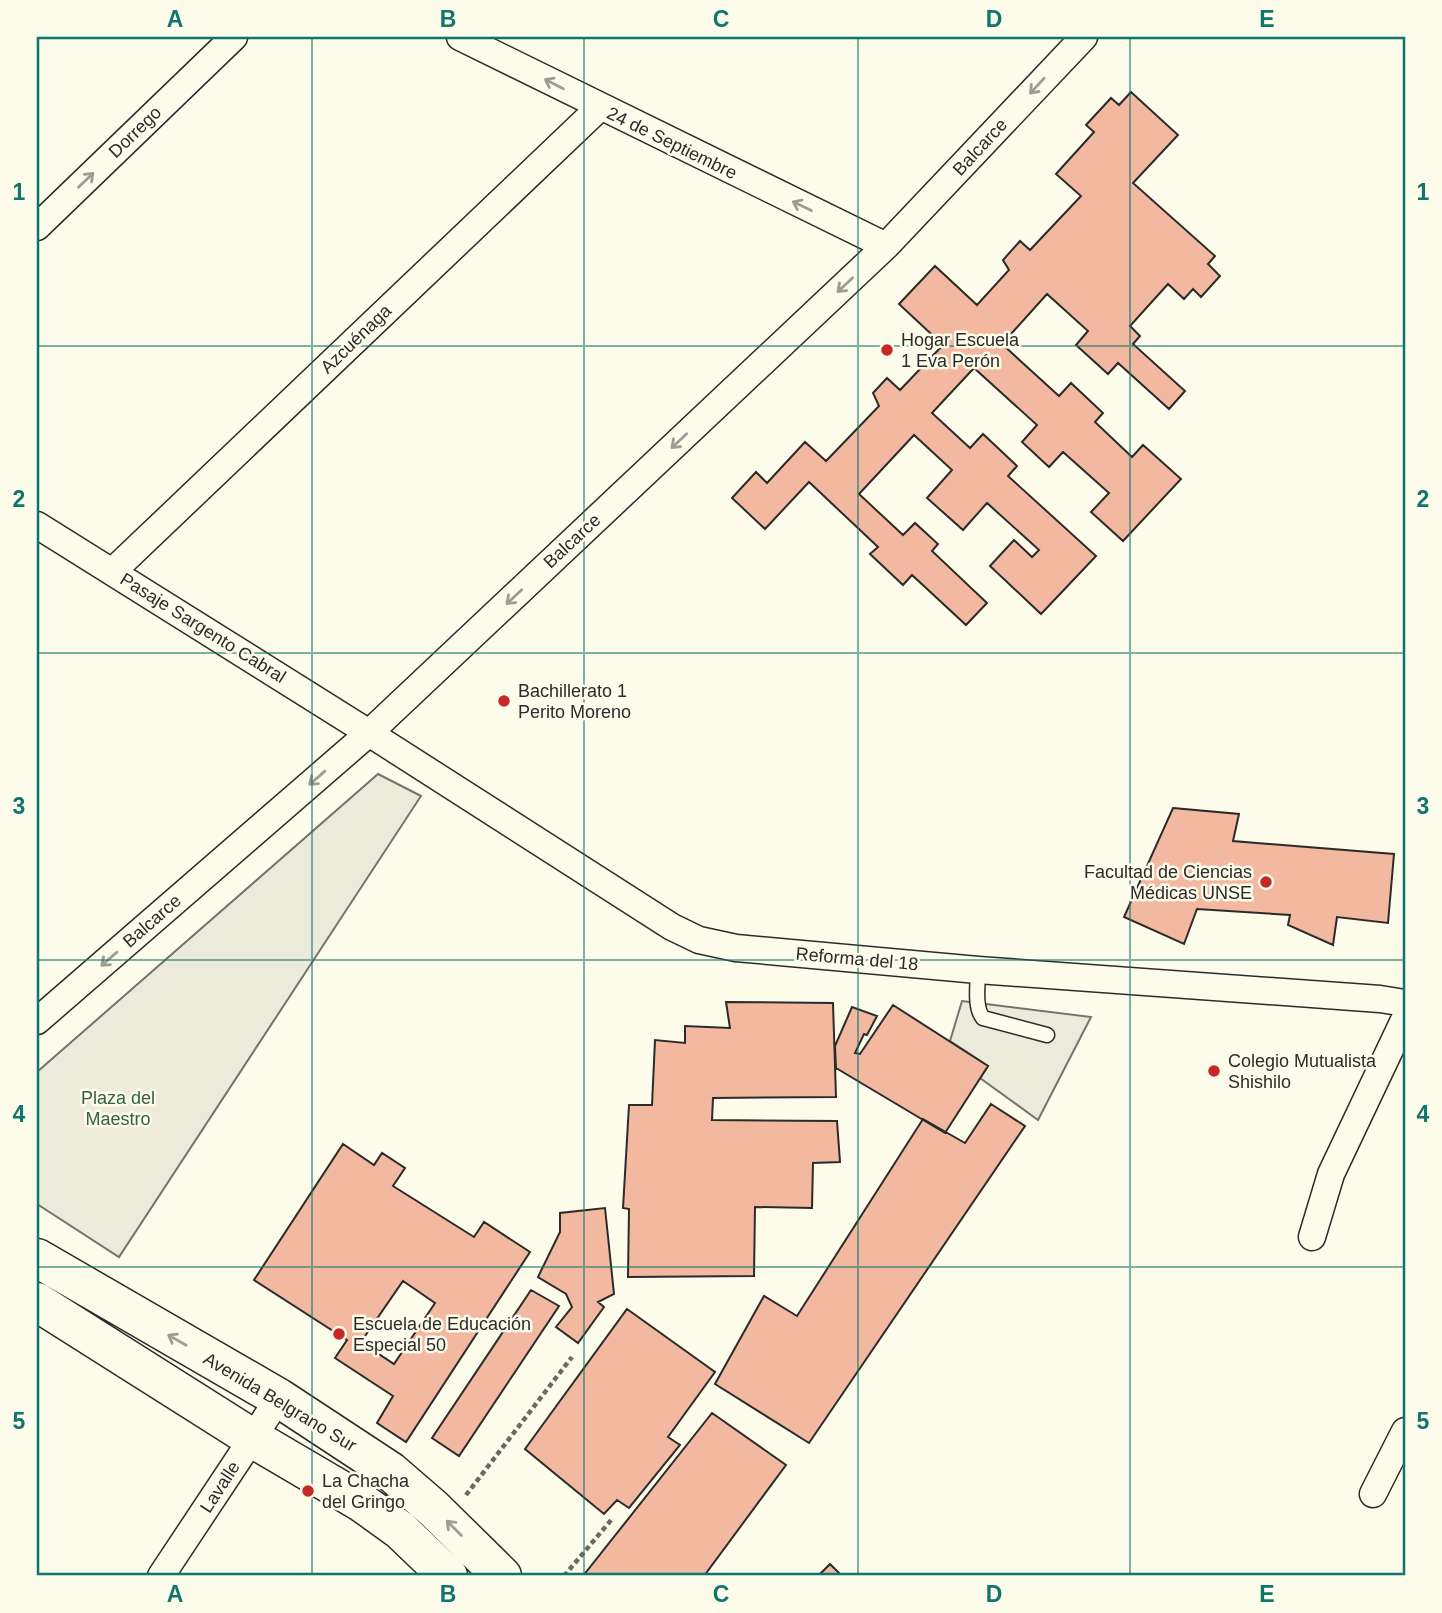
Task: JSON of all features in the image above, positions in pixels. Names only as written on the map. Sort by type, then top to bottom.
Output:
[{"type":"highway","name":"Avenida Belgrano Sur","points":[[37,1258],[279,1398],[390,1471],[444,1518],[502,1576]]},
{"type":"highway","points":[[37,1302],[252,1438],[361,1502],[400,1530],[447,1576]]},
{"type":"street","name":"Dorrego","points":[[37,227],[234,37]]},
{"type":"street","name":"24 de Septiembre","points":[[460,37],[886,246]]},
{"type":"street","name":"Balcarce","points":[[37,1021],[369,733],[886,246],[1084,37]]},
{"type":"street","name":"Azcuénaga","points":[[113,571],[600,107]]},
{"type":"street","name":"Pasaje Sargento Cabral","points":[[37,525],[369,733]]},
{"type":"street","name":"Reforma del 18","points":[[369,733],[672,927],[699,940],[736,948],[978,970],[1405,1003]]},
{"type":"street","points":[[1312,1237],[1331,1174],[1405,1018]]},
{"type":"street","name":"Lavalle","points":[[161,1576],[279,1398]]},
{"type":"street","points":[[1373,1494],[1405,1431]]},
{"type":"lane","points":[[978,970],[979,1014],[983,1018],[1047,1035]]},
{"type":"path","points":[[444,1518],[466,1495],[572,1357]]},
{"type":"path","points":[[564,1576],[612,1519]]},
{"type":"green space","name":"Plaza del Maestro","points":[[378,774],[421,796],[119,1257],[37,1204],[37,1072]]},
{"type":"shaded area","points":[[962,1001],[1091,1017],[1038,1120],[980,1078],[988,1066],[950,1041]]},
{"type":"building","points":[[1131,92],[1178,135],[1133,183],[1215,256],[1208,264],[1220,276],[1201,297],[1193,289],[1184,299],[1168,284],[1130,326],[1140,336],[1133,344],[1185,391],[1169,409],[1118,363],[1108,374],[1076,345],[1088,331],[1047,294],[1002,344],[1059,396],[1071,383],[1103,413],[1095,422],[1132,457],[1143,445],[1181,479],[1123,541],[1091,512],[1109,493],[1063,452],[1049,467],[1022,442],[1037,425],[974,368],[932,413],[970,448],[983,434],[1017,466],[1008,476],[1096,556],[1041,614],[990,566],[1014,540],[1032,557],[1039,550],[987,503],[963,530],[927,498],[952,470],[914,435],[859,494],[903,535],[915,523],[938,544],[932,551],[987,603],[966,625],[912,575],[903,585],[870,554],[878,547],[809,482],[765,529],[732,498],[756,472],[767,483],[805,442],[826,461],[879,406],[873,393],[887,378],[900,390],[943,345],[899,304],[935,266],[977,305],[1009,270],[1003,260],[1020,241],[1030,250],[1081,196],[1056,174],[1094,132],[1086,125],[1111,98],[1119,105]]},
{"type":"building","name":"Facultad de Ciencias Médicas UNSE","points":[[1173,808],[1239,814],[1233,841],[1394,854],[1388,923],[1337,917],[1333,945],[1288,925],[1290,915],[1197,909],[1184,944],[1124,917]]},
{"type":"building","points":[[726,1002],[833,1003],[836,1097],[713,1098],[712,1120],[837,1121],[840,1162],[813,1163],[812,1208],[755,1207],[754,1276],[628,1277],[629,1209],[623,1208],[629,1105],[652,1105],[655,1040],[685,1043],[685,1026],[730,1028]]},
{"type":"building","points":[[893,1005],[988,1066],[945,1133],[836,1068],[835,1046],[852,1007],[877,1016],[855,1053],[860,1054]]},
{"type":"building","points":[[991,1104],[1025,1126],[809,1443],[715,1384],[764,1296],[797,1316],[923,1119],[965,1143]]},
{"type":"building","points":[[343,1144],[374,1165],[382,1153],[405,1168],[393,1186],[474,1237],[484,1222],[530,1252],[406,1442],[377,1423],[393,1396],[335,1358],[347,1340],[254,1280]],"holes":[[[403,1281],[435,1303],[394,1364],[361,1342]]]},
{"type":"building","points":[[605,1208],[614,1294],[598,1302],[604,1307],[578,1343],[556,1327],[572,1307],[566,1294],[538,1277],[560,1232],[560,1213]]},
{"type":"building","points":[[531,1290],[559,1306],[459,1456],[432,1438]]},
{"type":"building","points":[[627,1309],[715,1372],[668,1437],[680,1445],[629,1508],[617,1500],[604,1514],[525,1449]]},
{"type":"building","points":[[712,1413],[786,1465],[704,1576],[583,1576]]},
{"type":"building","points":[[830,1564],[842,1576],[818,1576]]},
{"type":"place","name":"Hogar Escuela 1 Eva Perón","points":[[887,350]]},
{"type":"place","name":"Bachillerato 1 Perito Moreno","points":[[504,701]]},
{"type":"place","name":"Facultad de Ciencias Médicas UNSE","points":[[1266,882]]},
{"type":"place","name":"Colegio Mutualista Shishilo","points":[[1214,1071]]},
{"type":"place","name":"Escuela de Educación Especial 50","points":[[339,1334]]},
{"type":"place","name":"La Chacha del Gringo","points":[[308,1491]]}]
